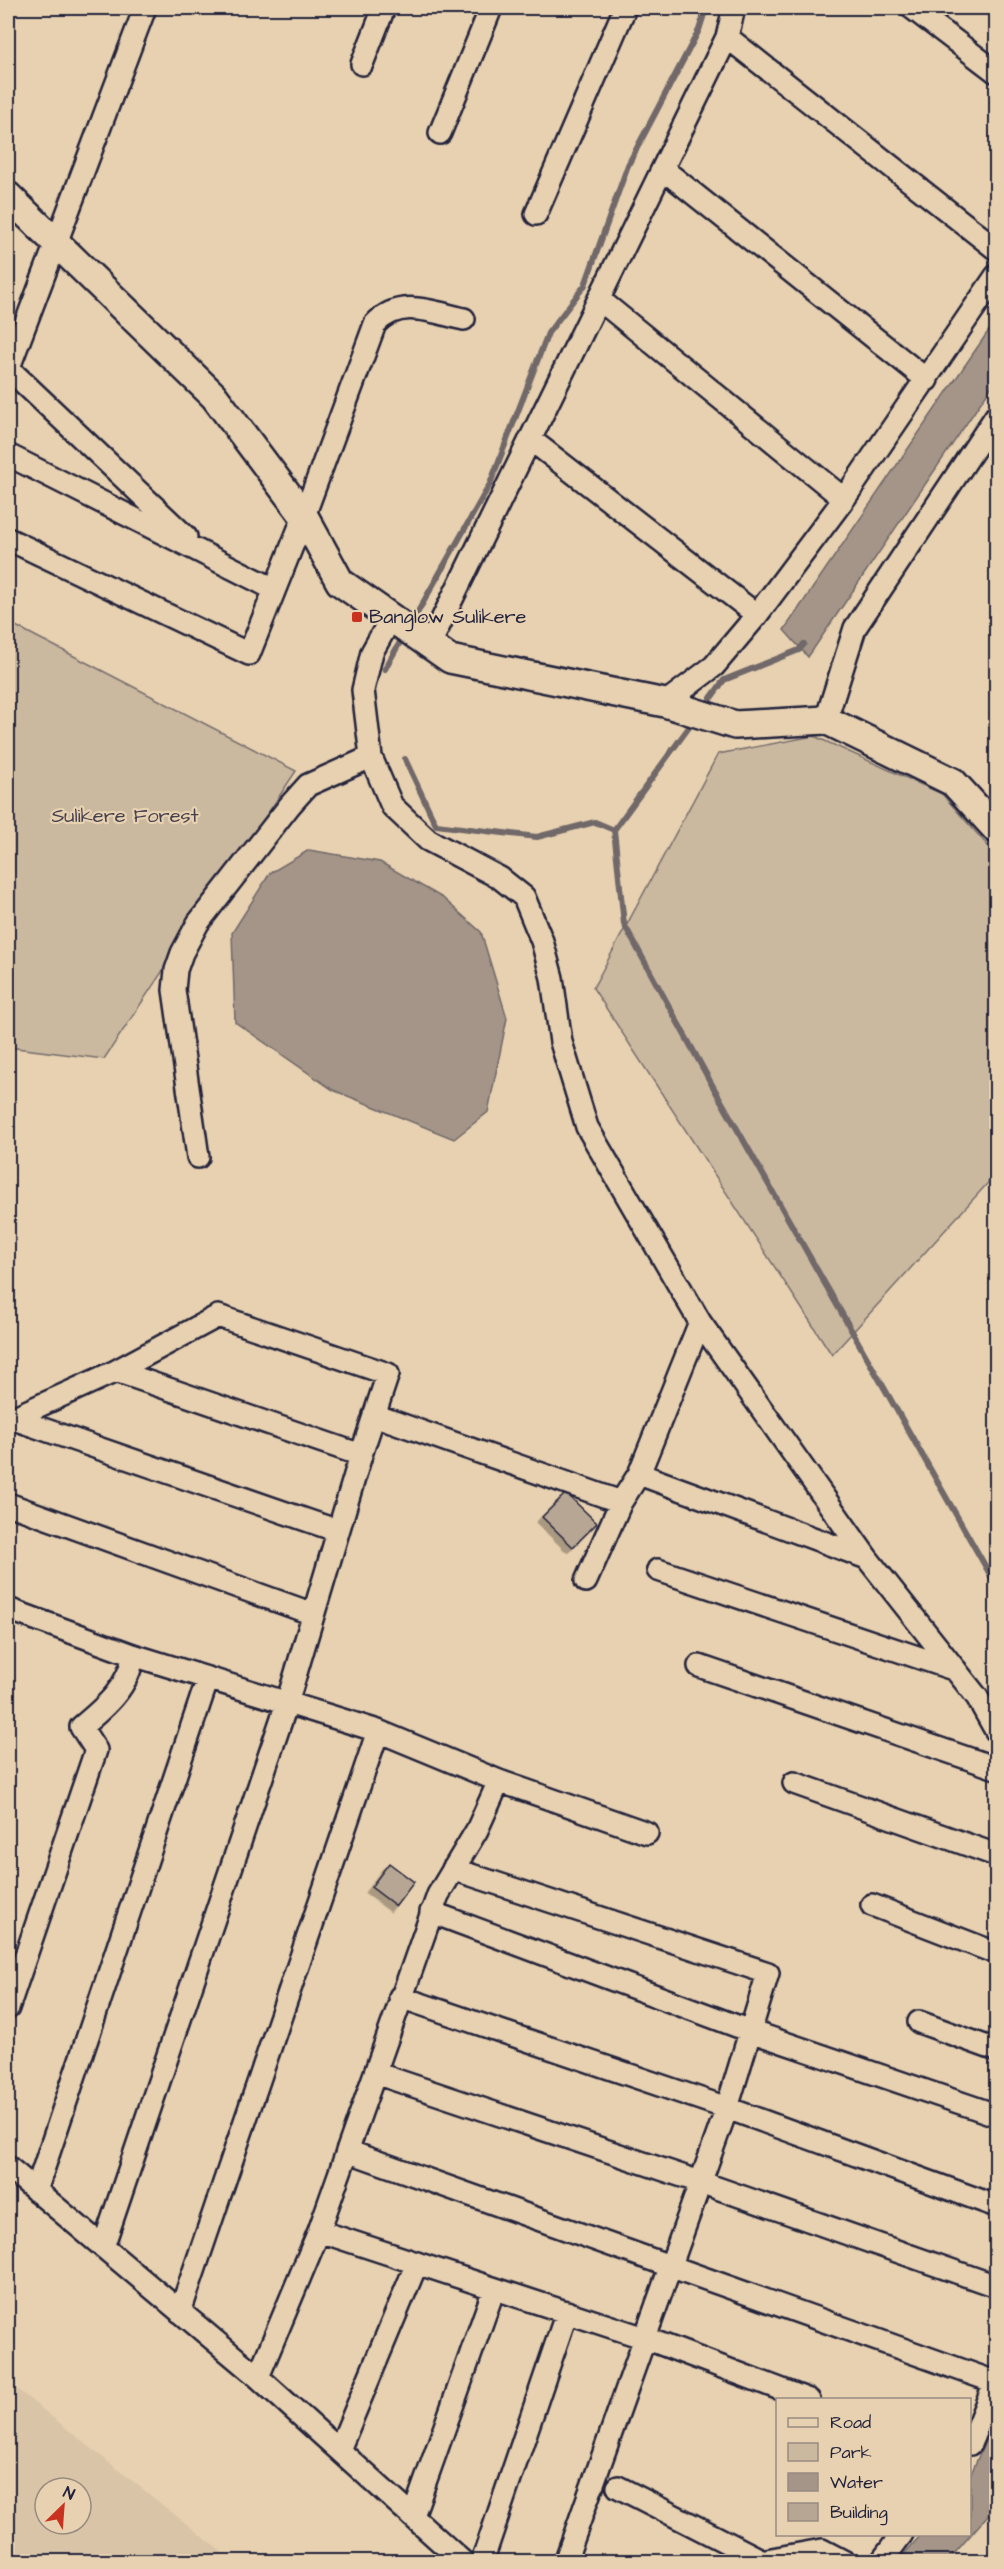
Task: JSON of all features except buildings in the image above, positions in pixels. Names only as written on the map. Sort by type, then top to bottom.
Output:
[{"type":"main road","points":[[8,196],[214,396],[304,516],[340,582],[450,659],[665,703],[735,725],[826,720],[953,782],[996,829]]},
{"type":"street","points":[[145,8],[8,369],[203,553]]},
{"type":"street","points":[[362,64],[384,8]]},
{"type":"street","points":[[440,133],[491,8]]},
{"type":"street","points":[[536,214],[625,8]]},
{"type":"street","points":[[429,644],[664,170],[727,37],[734,8]]},
{"type":"street","points":[[912,8],[996,72]]},
{"type":"street","points":[[727,37],[996,249]]},
{"type":"street","points":[[664,170],[927,380]]},
{"type":"street","points":[[665,703],[714,666],[757,615],[844,498],[927,380],[996,276]]},
{"type":"street","points":[[600,300],[844,498]]},
{"type":"street","points":[[8,539],[249,654],[304,516],[375,324],[386,312],[410,307],[464,319]]},
{"type":"street","points":[[826,720],[855,628],[996,416]]},
{"type":"street","points":[[530,439],[757,615]]},
{"type":"street","points":[[8,455],[274,589]]},
{"type":"street","points":[[391,618],[372,652],[363,690],[371,757],[392,806],[428,840],[500,878],[524,897],[542,941],[552,978],[561,1042],[587,1127],[700,1322],[867,1558],[977,1697],[996,1731]]},
{"type":"street","points":[[198,1157],[174,990],[182,952],[198,923],[308,785],[371,757]]},
{"type":"street","points":[[9,1419],[116,1371],[218,1316],[388,1374],[360,1455],[286,1703],[103,2247]]},
{"type":"street","points":[[586,1581],[621,1502],[639,1474],[700,1322]]},
{"type":"street","points":[[116,1371],[360,1455]]},
{"type":"street","points":[[374,1415],[621,1502]]},
{"type":"street","points":[[9,1419],[338,1531]]},
{"type":"street","points":[[639,1474],[867,1558]]},
{"type":"street","points":[[8,1504],[313,1614]]},
{"type":"street","points":[[658,1570],[956,1670]]},
{"type":"street","points":[[8,1609],[133,1654],[378,1731],[499,1781],[647,1833]]},
{"type":"street","points":[[8,2008],[96,1750],[81,1726],[105,1707],[119,1689],[132,1668],[133,1654]]},
{"type":"street","points":[[699,1666],[996,1768]]},
{"type":"street","points":[[36,2191],[208,1678]]},
{"type":"street","points":[[180,2312],[378,1731]]},
{"type":"street","points":[[258,2377],[319,2231],[400,1996],[438,1894],[477,1830],[499,1781]]},
{"type":"street","points":[[794,1783],[996,1855]]},
{"type":"street","points":[[453,1869],[768,1973],[727,2108],[669,2266],[566,2562]]},
{"type":"street","points":[[872,1905],[996,1953]]},
{"type":"street","points":[[431,1912],[750,2031],[996,2115]]},
{"type":"street","points":[[400,1996],[727,2108],[996,2206]]},
{"type":"street","points":[[919,2022],[996,2050]]},
{"type":"street","points":[[375,2073],[700,2182],[996,2286]]},
{"type":"street","points":[[347,2151],[996,2381],[971,2439]]},
{"type":"street","points":[[8,2167],[258,2377],[463,2562]]},
{"type":"street","points":[[319,2231],[645,2338],[804,2398]]},
{"type":"street","points":[[339,2450],[417,2264]]},
{"type":"street","points":[[413,2516],[494,2289]]},
{"type":"street","points":[[482,2562],[567,2312]]},
{"type":"street","points":[[618,2487],[766,2561],[822,2550],[845,2562]]},
{"type":"street","points":[[881,2562],[901,2536]]},
{"type":"shaded area","points":[[8,2382],[233,2561],[8,2561]]},
{"type":"green space","name":"Sulikere Forest","points":[[8,622],[296,771],[104,1059],[8,1047]]},
{"type":"green space","points":[[814,736],[942,794],[989,847],[996,864],[996,1174],[832,1355],[593,988],[718,754]]},
{"type":"water","points":[[996,320],[996,380],[808,657],[784,630]]},
{"type":"water","points":[[309,850],[380,862],[443,898],[481,932],[507,1018],[488,1112],[454,1139],[333,1090],[235,1022],[232,933],[270,873]]},
{"type":"water","points":[[996,2417],[995,2507],[971,2535],[971,2474]]},
{"type":"water","points":[[920,2536],[970,2536],[948,2561],[898,2561]]},
{"type":"waterway","points":[[411,624],[490,484],[548,333],[585,285],[628,165],[699,30],[706,8]]},
{"type":"waterway","points":[[385,669],[404,635]]},
{"type":"waterway","points":[[703,709],[724,680],[799,650],[804,644]]},
{"type":"waterway","points":[[695,719],[614,830],[624,924],[711,1083],[996,1585]]},
{"type":"waterway","points":[[405,759],[436,825],[537,837],[595,822],[614,830]]},
{"type":"place","name":"Banglow Sulikere","points":[[357,617]]}]
